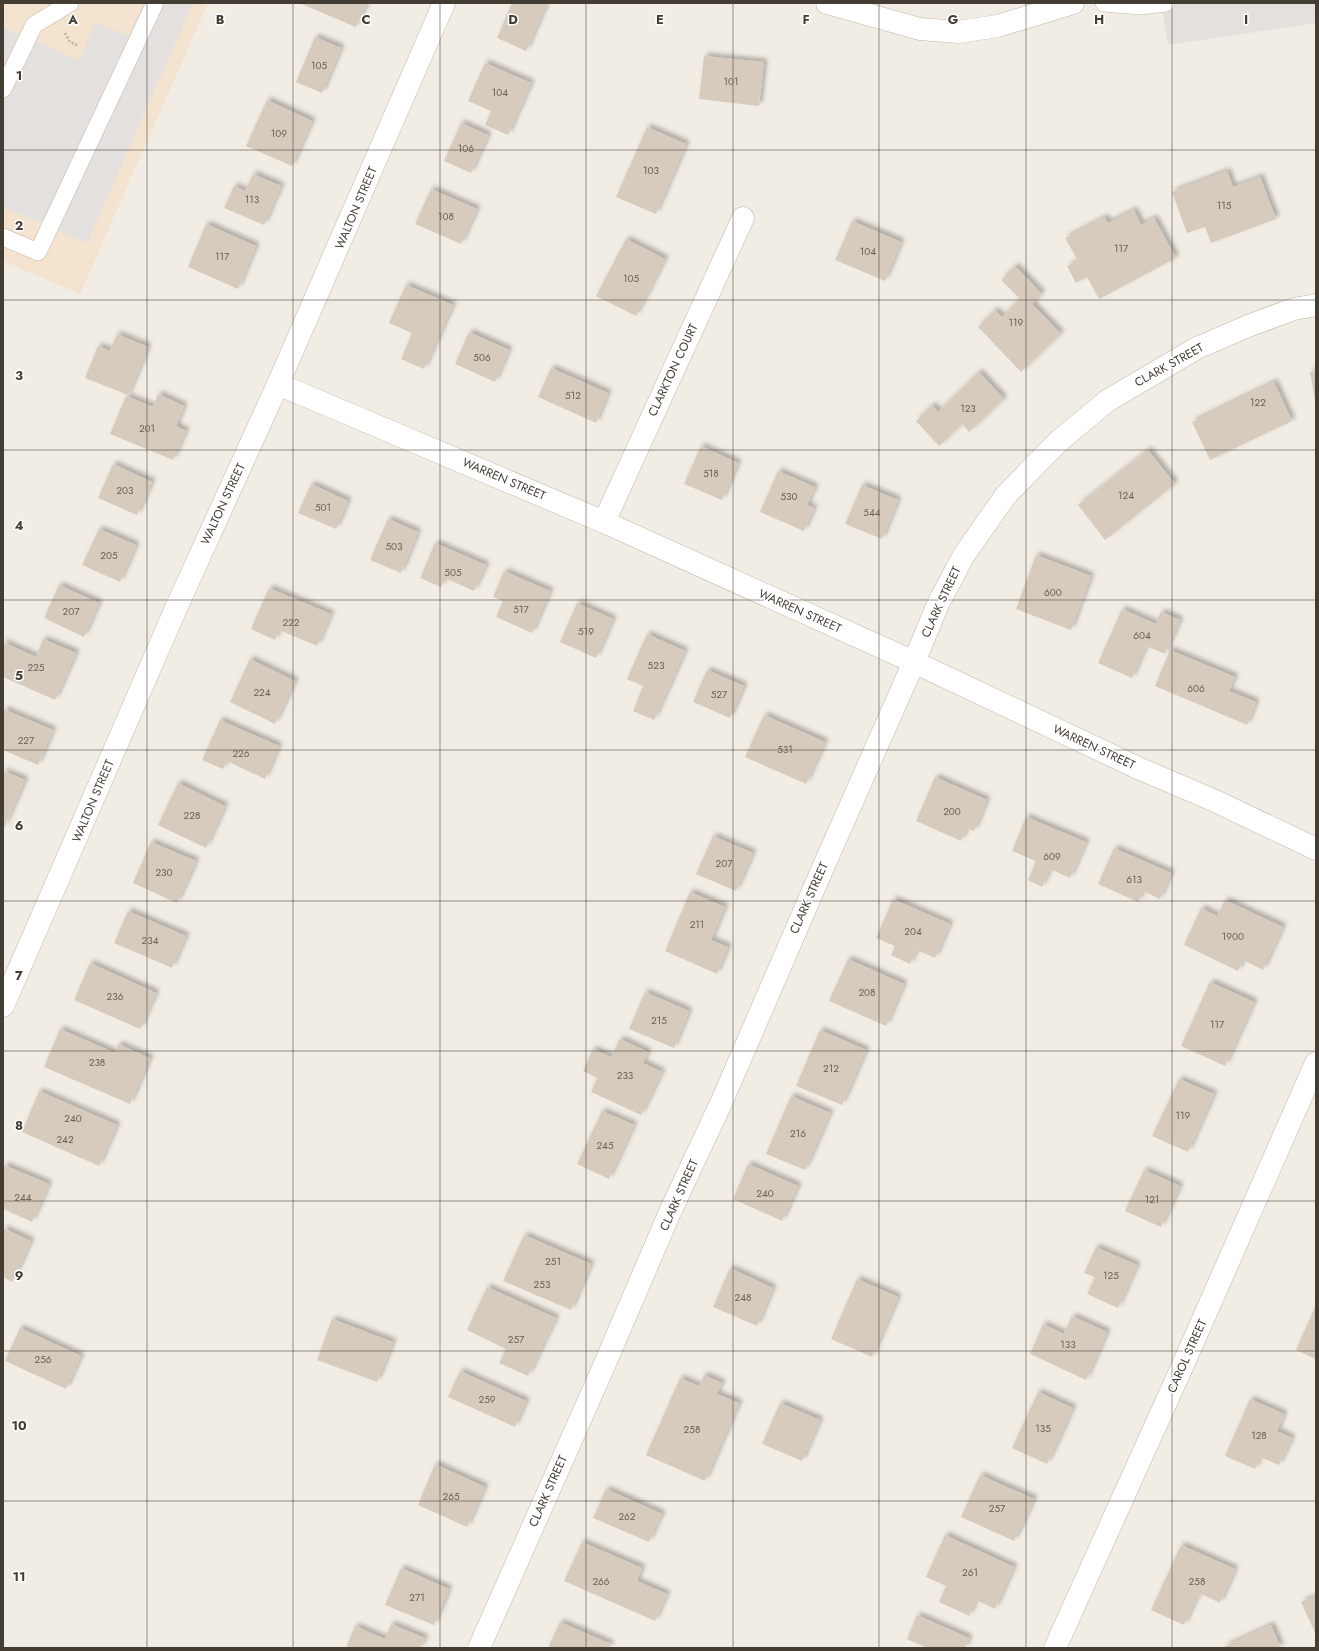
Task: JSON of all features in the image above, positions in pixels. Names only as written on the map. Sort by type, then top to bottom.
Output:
[{"type":"street","name":"WALTON STREET","points":[[3,1006],[177,606],[278,384],[444,3]]},
{"type":"street","points":[[827,3],[920,29],[958,32],[998,26],[1073,3]]},
{"type":"street","name":"CLARKTON COURT","points":[[604,522],[742,218]]},
{"type":"street","name":"CLARK STREET","points":[[479,1648],[600,1375],[670,1212],[722,1101],[938,604],[964,555],[1006,494],[1059,441],[1107,401],[1197,348],[1294,309],[1316,305]]},
{"type":"street","name":"WARREN STREET","points":[[278,384],[604,522],[914,662],[1138,768],[1213,800],[1316,849]]},
{"type":"street","name":"CAROL STREET","points":[[1055,1648],[1179,1374],[1316,1063]]},
{"type":"lane","points":[[3,89],[34,25],[70,3]]},
{"type":"lane","points":[[3,237],[38,252],[155,3]]},
{"type":"lane","points":[[1104,3],[1140,6],[1166,3]]},
{"type":"shaded area","points":[[3,3],[208,3],[80,294],[3,261]]},
{"type":"shaded area","points":[[144,3],[193,3],[87,243],[3,207],[3,27],[79,60],[96,22],[129,36]]},
{"type":"shaded area","points":[[1316,3],[1316,23],[1168,45],[1161,4]]},
{"type":"building","points":[[299,3],[367,3],[356,27]]},
{"type":"building","points":[[512,3],[547,3],[526,51],[497,38]]},
{"type":"building","points":[[315,37],[341,48],[322,93],[296,82]]},
{"type":"building","points":[[704,56],[764,62],[759,106],[699,99]]},
{"type":"building","points":[[485,63],[531,83],[508,135],[485,125],[491,111],[468,101]]},
{"type":"building","points":[[267,100],[312,121],[292,166],[246,146]]},
{"type":"building","points":[[461,123],[488,135],[471,173],[444,161]]},
{"type":"building","points":[[647,127],[686,144],[656,214],[616,197]]},
{"type":"building","points":[[1227,171],[1233,187],[1260,177],[1276,219],[1211,243],[1205,227],[1187,233],[1172,192]]},
{"type":"building","points":[[253,174],[281,186],[264,225],[224,208],[234,186],[245,191]]},
{"type":"building","points":[[431,189],[477,209],[461,244],[415,224]]},
{"type":"building","points":[[1134,210],[1141,225],[1154,218],[1176,258],[1099,299],[1087,277],[1076,283],[1067,266],[1078,261],[1065,238],[1105,217],[1108,223]]},
{"type":"building","points":[[852,221],[901,242],[885,281],[835,260]]},
{"type":"building","points":[[206,224],[256,246],[238,289],[188,267]]},
{"type":"building","points":[[626,239],[665,259],[636,316],[596,296]]},
{"type":"building","points":[[1015,266],[1042,294],[1032,304],[1061,334],[1021,372],[978,327],[995,310],[1002,317],[1020,299],[1001,280]]},
{"type":"building","points":[[406,285],[453,305],[424,369],[401,359],[412,333],[389,323]]},
{"type":"building","points":[[469,332],[509,350],[495,382],[455,364]]},
{"type":"building","points":[[117,334],[148,347],[128,395],[85,378],[98,346],[110,351]]},
{"type":"building","points":[[551,368],[608,393],[596,423],[538,397]]},
{"type":"building","points":[[1316,371],[1316,401],[1315,401],[1310,372]]},
{"type":"building","points":[[979,372],[1004,399],[969,432],[962,424],[939,446],[916,421],[932,405],[938,412]]},
{"type":"building","points":[[1274,382],[1292,421],[1210,460],[1192,422]]},
{"type":"building","points":[[158,394],[184,406],[176,426],[186,431],[173,460],[110,434],[126,396],[153,407]]},
{"type":"building","points":[[701,446],[738,463],[722,500],[684,484]]},
{"type":"building","points":[[1148,450],[1175,484],[1105,540],[1078,505]]},
{"type":"building","points":[[113,464],[152,482],[137,515],[98,498]]},
{"type":"building","points":[[778,471],[815,487],[807,505],[814,508],[804,531],[760,512]]},
{"type":"building","points":[[311,484],[348,501],[336,529],[298,513]]},
{"type":"building","points":[[862,485],[898,500],[882,539],[845,524]]},
{"type":"building","points":[[388,519],[418,532],[401,573],[370,560]]},
{"type":"building","points":[[99,529],[136,545],[120,582],[82,565]]},
{"type":"building","points":[[435,543],[486,565],[474,591],[445,578],[441,587],[420,578]]},
{"type":"building","points":[[1036,555],[1091,576],[1071,630],[1016,609]]},
{"type":"building","points":[[504,571],[550,591],[532,633],[496,617],[503,601],[493,597]]},
{"type":"building","points":[[59,585],[99,603],[84,637],[44,618]]},
{"type":"building","points":[[269,588],[331,614],[317,646],[279,630],[275,640],[251,629]]},
{"type":"building","points":[[577,603],[613,619],[596,658],[560,642]]},
{"type":"building","points":[[1122,609],[1156,624],[1161,612],[1180,620],[1165,654],[1146,646],[1132,678],[1098,663]]},
{"type":"building","points":[[647,634],[685,651],[654,720],[633,711],[643,686],[627,679]]},
{"type":"building","points":[[43,639],[76,653],[55,700],[3,677],[3,642],[36,657]]},
{"type":"building","points":[[1170,650],[1235,677],[1229,691],[1256,702],[1247,725],[1155,686]]},
{"type":"building","points":[[250,659],[295,681],[275,724],[230,702]]},
{"type":"building","points":[[707,670],[744,686],[730,718],[693,702]]},
{"type":"building","points":[[3,709],[53,730],[38,765],[3,750]]},
{"type":"building","points":[[764,715],[825,742],[806,784],[745,757]]},
{"type":"building","points":[[220,720],[279,746],[265,779],[227,761],[223,769],[202,760]]},
{"type":"building","points":[[3,771],[25,780],[3,830]]},
{"type":"building","points":[[935,777],[987,800],[974,831],[967,828],[961,841],[916,821]]},
{"type":"building","points":[[178,783],[225,806],[206,848],[158,825]]},
{"type":"building","points":[[1026,817],[1086,842],[1070,878],[1050,869],[1042,887],[1028,880],[1036,861],[1012,851]]},
{"type":"building","points":[[713,836],[753,853],[736,891],[696,874]]},
{"type":"building","points":[[151,842],[196,861],[177,903],[133,883]]},
{"type":"building","points":[[1114,848],[1171,873],[1160,899],[1143,891],[1138,902],[1098,884]]},
{"type":"building","points":[[690,892],[725,907],[711,940],[728,947],[717,974],[665,951]]},
{"type":"building","points":[[893,899],[950,924],[935,958],[917,950],[910,964],[891,955],[895,946],[876,938]]},
{"type":"building","points":[[1225,900],[1283,927],[1263,970],[1243,960],[1238,971],[1184,945],[1201,908],[1217,916]]},
{"type":"building","points":[[128,911],[186,936],[172,968],[114,943]]},
{"type":"building","points":[[848,959],[904,984],[886,1026],[829,1001]]},
{"type":"building","points":[[90,963],[156,993],[140,1029],[74,1000]]},
{"type":"building","points":[[1210,982],[1254,1002],[1225,1066],[1181,1046]]},
{"type":"building","points":[[645,992],[689,1011],[674,1048],[629,1029]]},
{"type":"building","points":[[60,1029],[115,1053],[118,1044],[150,1058],[130,1104],[44,1067]]},
{"type":"building","points":[[820,1030],[866,1050],[842,1105],[796,1086]]},
{"type":"building","points":[[620,1039],[648,1052],[643,1063],[662,1072],[641,1115],[591,1092],[597,1078],[583,1071],[593,1049],[611,1057]]},
{"type":"building","points":[[1179,1079],[1214,1094],[1188,1152],[1152,1136]]},
{"type":"building","points":[[39,1091],[117,1125],[99,1166],[22,1132]]},
{"type":"building","points":[[791,1096],[830,1113],[805,1170],[766,1154]]},
{"type":"building","points":[[602,1111],[634,1125],[609,1179],[577,1164]]},
{"type":"building","points":[[748,1164],[798,1186],[782,1221],[733,1199]]},
{"type":"building","points":[[4,1165],[49,1184],[32,1222],[3,1209]]},
{"type":"building","points":[[1144,1170],[1180,1186],[1161,1227],[1125,1211]]},
{"type":"building","points":[[3,1228],[31,1241],[12,1282],[3,1277]]},
{"type":"building","points":[[524,1235],[591,1264],[571,1310],[503,1281]]},
{"type":"building","points":[[1096,1247],[1137,1265],[1118,1308],[1087,1294],[1095,1277],[1084,1273]]},
{"type":"building","points":[[730,1268],[773,1288],[757,1326],[713,1307]]},
{"type":"building","points":[[857,1279],[898,1297],[872,1357],[831,1339]]},
{"type":"building","points":[[487,1287],[556,1318],[528,1376],[499,1363],[506,1349],[467,1330]]},
{"type":"building","points":[[1316,1305],[1316,1359],[1296,1350]]},
{"type":"building","points":[[1072,1316],[1107,1332],[1086,1380],[1030,1354],[1043,1324],[1064,1334]]},
{"type":"building","points":[[332,1319],[393,1342],[377,1382],[317,1360]]},
{"type":"building","points":[[20,1328],[81,1356],[66,1389],[5,1361]]},
{"type":"building","points":[[460,1371],[526,1401],[515,1427],[448,1397]]},
{"type":"building","points":[[704,1375],[722,1383],[717,1394],[739,1403],[705,1481],[646,1455],[680,1378],[699,1386]]},
{"type":"building","points":[[1038,1392],[1073,1408],[1047,1464],[1012,1448]]},
{"type":"building","points":[[1250,1399],[1284,1414],[1277,1431],[1292,1438],[1279,1465],[1260,1457],[1255,1469],[1225,1456]]},
{"type":"building","points":[[780,1403],[820,1420],[802,1461],[762,1444]]},
{"type":"building","points":[[435,1464],[485,1487],[467,1527],[418,1505]]},
{"type":"building","points":[[980,1475],[1034,1499],[1014,1541],[961,1517]]},
{"type":"building","points":[[606,1489],[662,1514],[649,1542],[593,1518]]},
{"type":"building","points":[[945,1535],[1014,1567],[995,1609],[976,1600],[969,1616],[939,1602],[946,1586],[926,1577]]},
{"type":"building","points":[[582,1542],[642,1568],[637,1581],[667,1594],[655,1621],[564,1581]]},
{"type":"building","points":[[1181,1545],[1235,1569],[1220,1603],[1199,1593],[1184,1625],[1151,1610]]},
{"type":"building","points":[[401,1568],[449,1589],[434,1625],[385,1605]]},
{"type":"building","points":[[1316,1596],[1316,1635],[1301,1602]]},
{"type":"building","points":[[917,1615],[969,1638],[965,1648],[927,1648],[907,1639]]},
{"type":"building","points":[[560,1622],[611,1644],[609,1648],[548,1648]]},
{"type":"building","points":[[391,1624],[425,1638],[420,1648],[346,1648],[355,1626],[385,1639]]},
{"type":"building","points":[[1271,1625],[1281,1648],[1221,1648]]}]
